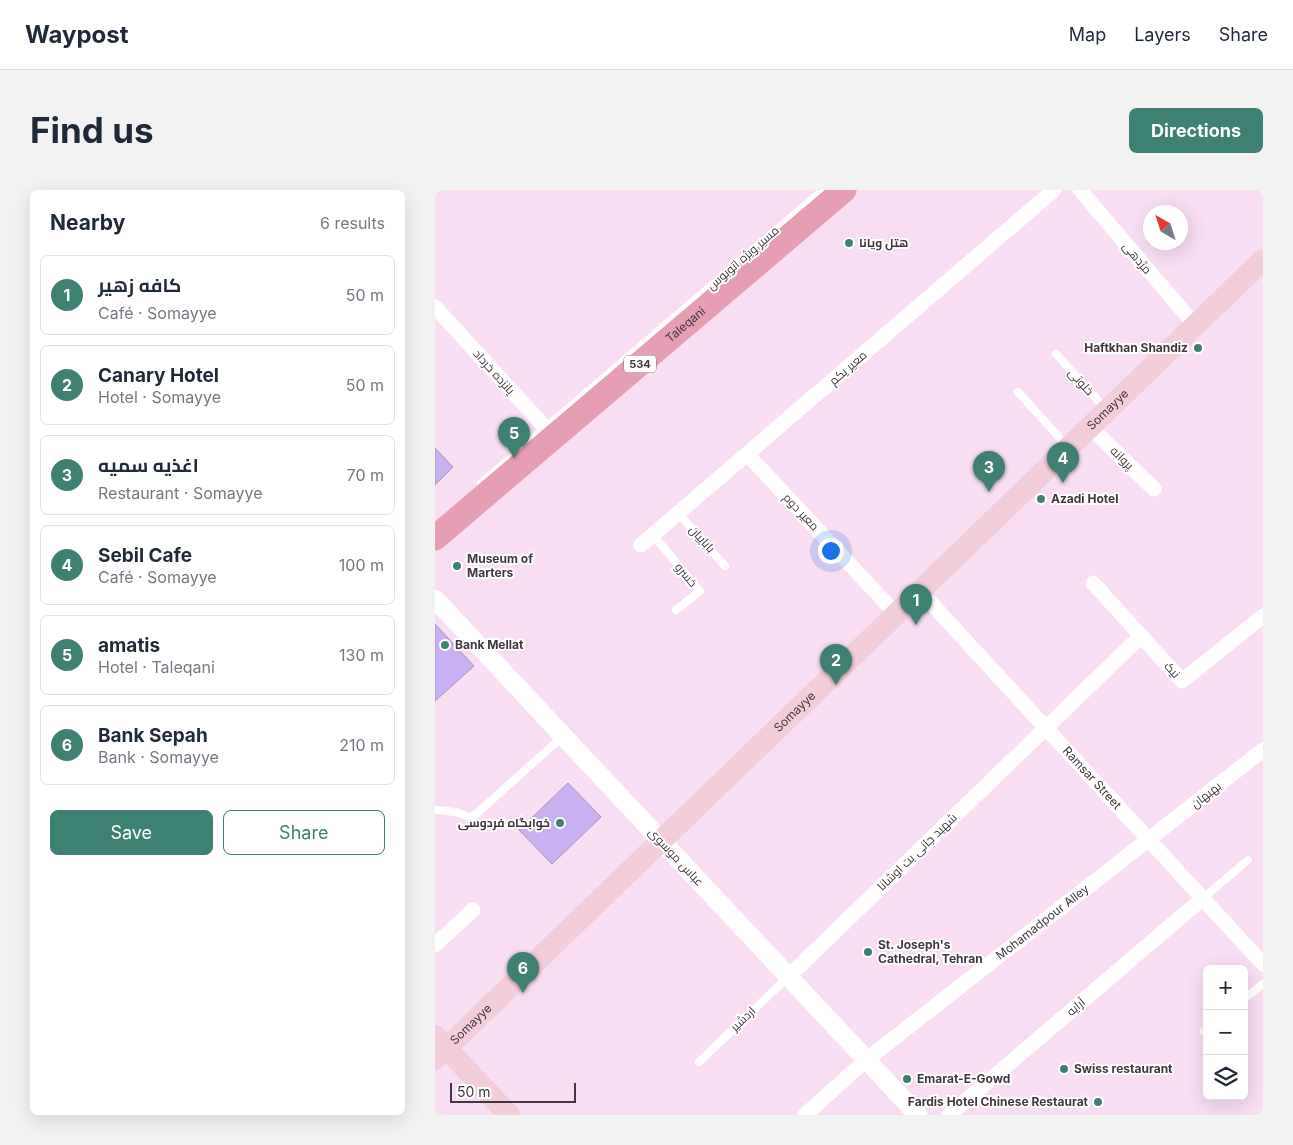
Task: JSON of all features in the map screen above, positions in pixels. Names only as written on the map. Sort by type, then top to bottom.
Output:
[{"type":"main road","name":"Taleqani","points":[[435,538],[549,433],[844,190]]},
{"type":"main road","name":"Somayye","points":[[439,1048],[661,841],[1263,260]]},
{"type":"main road","points":[[439,1048],[509,1115]]},
{"type":"street","name":"معیر یکم","points":[[641,545],[1054,190]]},
{"type":"street","name":"مژدهی","points":[[1080,190],[1195,325]]},
{"type":"street","name":"پانزده خرداد","points":[[435,307],[549,433]]},
{"type":"street","name":"پروانه","points":[[1090,427],[1154,489]]},
{"type":"street","name":"معیر دوم","points":[[747,454],[896,614]]},
{"type":"street","name":"نیک","points":[[1093,583],[1182,681],[1263,616]]},
{"type":"street","name":"Ramsar Street","points":[[920,591],[1263,964]]},
{"type":"street","name":"عباس موسوی","points":[[435,599],[917,1115]]},
{"type":"street","points":[[1046,728],[1141,636]]},
{"type":"street","name":"شهید جانی بت اوشانا","points":[[788,977],[1046,728]]},
{"type":"street","name":"بهبهان","points":[[1149,839],[1263,750]]},
{"type":"street","name":"Mohamadpour Alley","points":[[805,1115],[866,1060],[1149,839]]},
{"type":"street","name":"آرایه","points":[[949,1115],[1203,898]]},
{"type":"street","points":[[435,945],[473,910]]},
{"type":"lane","name":"مسیر ویژه اتوبوس","points":[[472,490],[549,433],[823,190]]},
{"type":"lane","name":"خلوتی","points":[[1056,354],[1107,410]]},
{"type":"lane","points":[[1018,392],[1068,448]]},
{"type":"lane","name":"باباییان","points":[[679,513],[725,566]]},
{"type":"lane","name":"خسرو","points":[[653,535],[700,591],[676,610]]},
{"type":"lane","points":[[435,810],[455,812],[469,817],[475,815],[563,736]]},
{"type":"lane","points":[[1203,898],[1248,860]]},
{"type":"lane","name":"اردشیر","points":[[699,1062],[788,977]]},
{"type":"lane","points":[[1248,996],[1263,984]]},
{"type":"building","points":[[435,448],[453,467],[435,485]]},
{"type":"building","name":"Bank Mellat","points":[[435,624],[474,666],[435,701]]},
{"type":"building","name":"خوابگاه فردوسی","points":[[568,783],[601,817],[552,864],[519,830]]},
{"type":"place","name":"هتل ویانا","points":[[849,243]]},
{"type":"place","name":"Haftkhan Shandiz","points":[[1198,348]]},
{"type":"place","name":"amatis","points":[[514,458]]},
{"type":"place","name":"Sebil Cafe","points":[[1063,483]]},
{"type":"place","name":"اغذیه سمیه","points":[[989,492]]},
{"type":"place","name":"Azadi Hotel","points":[[1041,499]]},
{"type":"place","name":"Museum of Marters","points":[[457,566]]},
{"type":"place","name":"کافه زهیر","points":[[916,625]]},
{"type":"place","name":"Bank Mellat","points":[[445,645]]},
{"type":"place","name":"Canary Hotel","points":[[836,685]]},
{"type":"place","name":"خوابگاه فردوسی","points":[[560,823]]},
{"type":"place","name":"St. Joseph's Cathedral, Tehran","points":[[868,952]]},
{"type":"place","name":"Bank Sepah","points":[[523,993]]},
{"type":"place","name":"Swiss restaurant","points":[[1064,1069]]},
{"type":"place","name":"Emarat-E-Gowd","points":[[907,1079]]},
{"type":"place","name":"Fardis Hotel Chinese Restaurat","points":[[1098,1102]]}]
